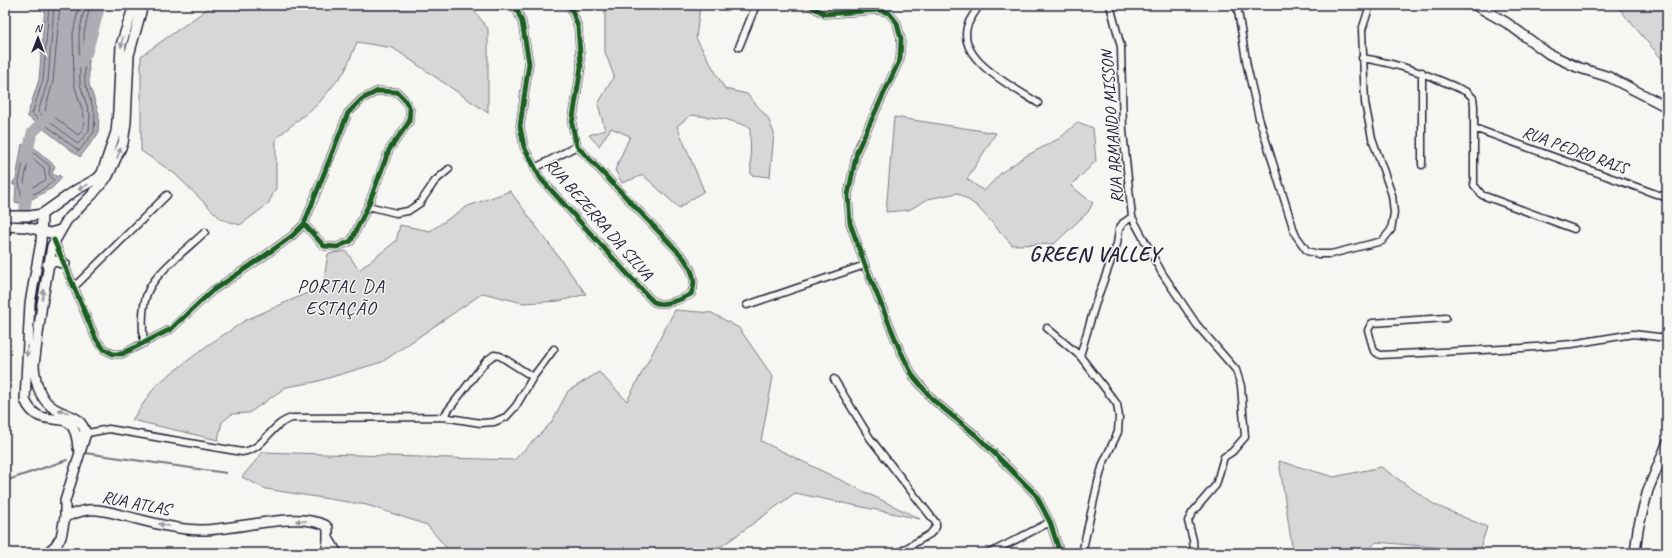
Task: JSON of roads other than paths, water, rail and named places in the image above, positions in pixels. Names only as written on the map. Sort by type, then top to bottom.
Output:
[{"type":"main road","points":[[5,216],[30,216],[42,214],[62,202],[76,190],[98,178],[102,173],[116,132],[121,45],[134,5]]},
{"type":"main road","points":[[47,553],[56,545],[61,537],[65,517],[65,501],[78,452],[81,423],[75,417],[49,404],[38,389],[36,383],[34,365],[47,264],[54,240],[60,230],[75,211],[92,195],[108,176],[122,143],[126,122],[129,55],[143,5]]},
{"type":"main road","points":[[1476,5],[1507,23],[1549,54],[1577,67],[1609,77],[1667,107]]},
{"type":"main road","points":[[62,202],[65,201],[72,204],[75,211]]},
{"type":"main road","points":[[42,214],[41,231],[30,303],[25,395],[29,410],[36,415],[68,422],[81,434]]},
{"type":"main road","points":[[5,226],[26,227],[52,233],[60,230]]},
{"type":"main road","points":[[47,264],[55,261],[65,264]]},
{"type":"main road","points":[[25,395],[30,398],[33,397],[38,389]]},
{"type":"main road","points":[[1635,553],[1642,510],[1648,490],[1664,462],[1667,444]]},
{"type":"main road","name":"RUA ATLAS","points":[[65,517],[80,512],[100,510],[176,527],[202,530],[217,530],[259,523],[308,520],[325,524],[328,538]]},
{"type":"main road","points":[[327,553],[328,538]]},
{"type":"main road","points":[[328,538],[337,553]]},
{"type":"street","points":[[534,168],[577,146],[572,124],[581,67],[578,27],[570,5]]},
{"type":"street","points":[[739,47],[756,5]]},
{"type":"street","points":[[809,5],[824,14],[855,12],[870,9],[889,13],[897,23],[901,39],[900,59],[864,133],[857,151],[850,180],[848,201],[850,223],[899,348],[913,376],[933,400],[977,436],[1036,495],[1050,522],[1060,553]]},
{"type":"street","points":[[855,5],[855,12]]},
{"type":"street","points":[[979,5],[967,26],[967,41],[973,56],[983,66],[1038,103]]},
{"type":"street","name":"RUA ARMANDO MISSON","points":[[1080,356],[1096,302],[1117,244],[1120,229],[1123,223],[1132,217],[1123,131],[1121,47],[1110,5]]},
{"type":"street","points":[[1237,5],[1247,66],[1259,118],[1295,234],[1307,251],[1318,254],[1330,254],[1382,241],[1391,230],[1394,213],[1392,195],[1371,131],[1365,103],[1362,30],[1370,5]]},
{"type":"street","name":"RUA BEZERRA DA SILVA","points":[[518,6],[526,39],[529,63],[520,126],[524,147],[534,168],[541,179],[643,291],[655,302],[663,303],[684,298],[691,294],[694,285],[690,267],[683,257],[577,146]]},
{"type":"street","points":[[1362,58],[1388,62],[1422,72],[1468,92],[1473,98],[1474,185],[1482,195],[1574,229]]},
{"type":"street","points":[[1422,72],[1422,165]]},
{"type":"street","points":[[54,240],[96,338],[104,349],[113,354],[122,354],[171,329],[212,291],[292,236],[304,224],[348,112],[362,99],[378,91],[397,92],[404,99],[410,109],[409,122],[389,150],[368,206],[351,241],[337,247],[324,246],[304,224]]},
{"type":"street","name":"RUA PEDRO RAIS","points":[[1474,128],[1667,198]]},
{"type":"street","points":[[368,206],[396,213],[408,211],[420,203],[435,181],[449,169]]},
{"type":"street","points":[[75,286],[85,278],[167,195]]},
{"type":"street","points":[[1132,217],[1162,273],[1197,325],[1236,370],[1241,386],[1245,437],[1232,452],[1224,457],[1216,485],[1188,521],[1194,540],[1194,553]]},
{"type":"street","points":[[144,343],[142,328],[144,306],[148,289],[156,278],[205,232]]},
{"type":"street","points":[[747,305],[865,264]]},
{"type":"street","points":[[1446,318],[1372,323],[1368,330],[1374,350],[1380,355],[1572,344],[1633,334],[1667,338]]},
{"type":"street","points":[[1047,328],[1080,356],[1117,404],[1119,417],[1118,432],[1103,464],[1082,553]]},
{"type":"street","points":[[81,434],[110,429],[242,452],[252,451],[278,424],[292,418],[442,417],[481,423],[494,422],[506,417],[516,406],[533,377],[554,350]]},
{"type":"street","points":[[442,417],[486,360],[494,355],[506,359],[533,377]]},
{"type":"street","points":[[834,379],[870,438],[936,523],[936,527],[930,534],[898,553]]},
{"type":"street","points":[[990,553],[1050,522]]},
{"type":"water","points":[[45,5],[94,5],[88,34],[89,84],[99,114],[98,134],[80,157],[27,116],[39,80]]},
{"type":"water","points":[[22,144],[26,147],[31,145],[55,166],[52,173],[57,177],[59,175],[62,178],[52,188],[23,204],[15,202],[16,185],[13,185],[13,182],[16,179]]},
{"type":"waterway","points":[[81,63],[87,52],[100,5]]},
{"type":"waterway","points":[[26,159],[32,133],[50,115]]},
{"type":"waterway","points":[[24,215],[28,188]]},
{"type":"waterway","points":[[5,242],[13,229]]},
{"type":"waterway","points":[[85,453],[226,473]]},
{"type":"waterway","points":[[5,481],[67,460]]},
{"type":"district","name":"GREEN VALLEY","points":[[1095,254]]},
{"type":"district","name":"PORTAL DA ESTAÇÃO","points":[[341,297]]}]
